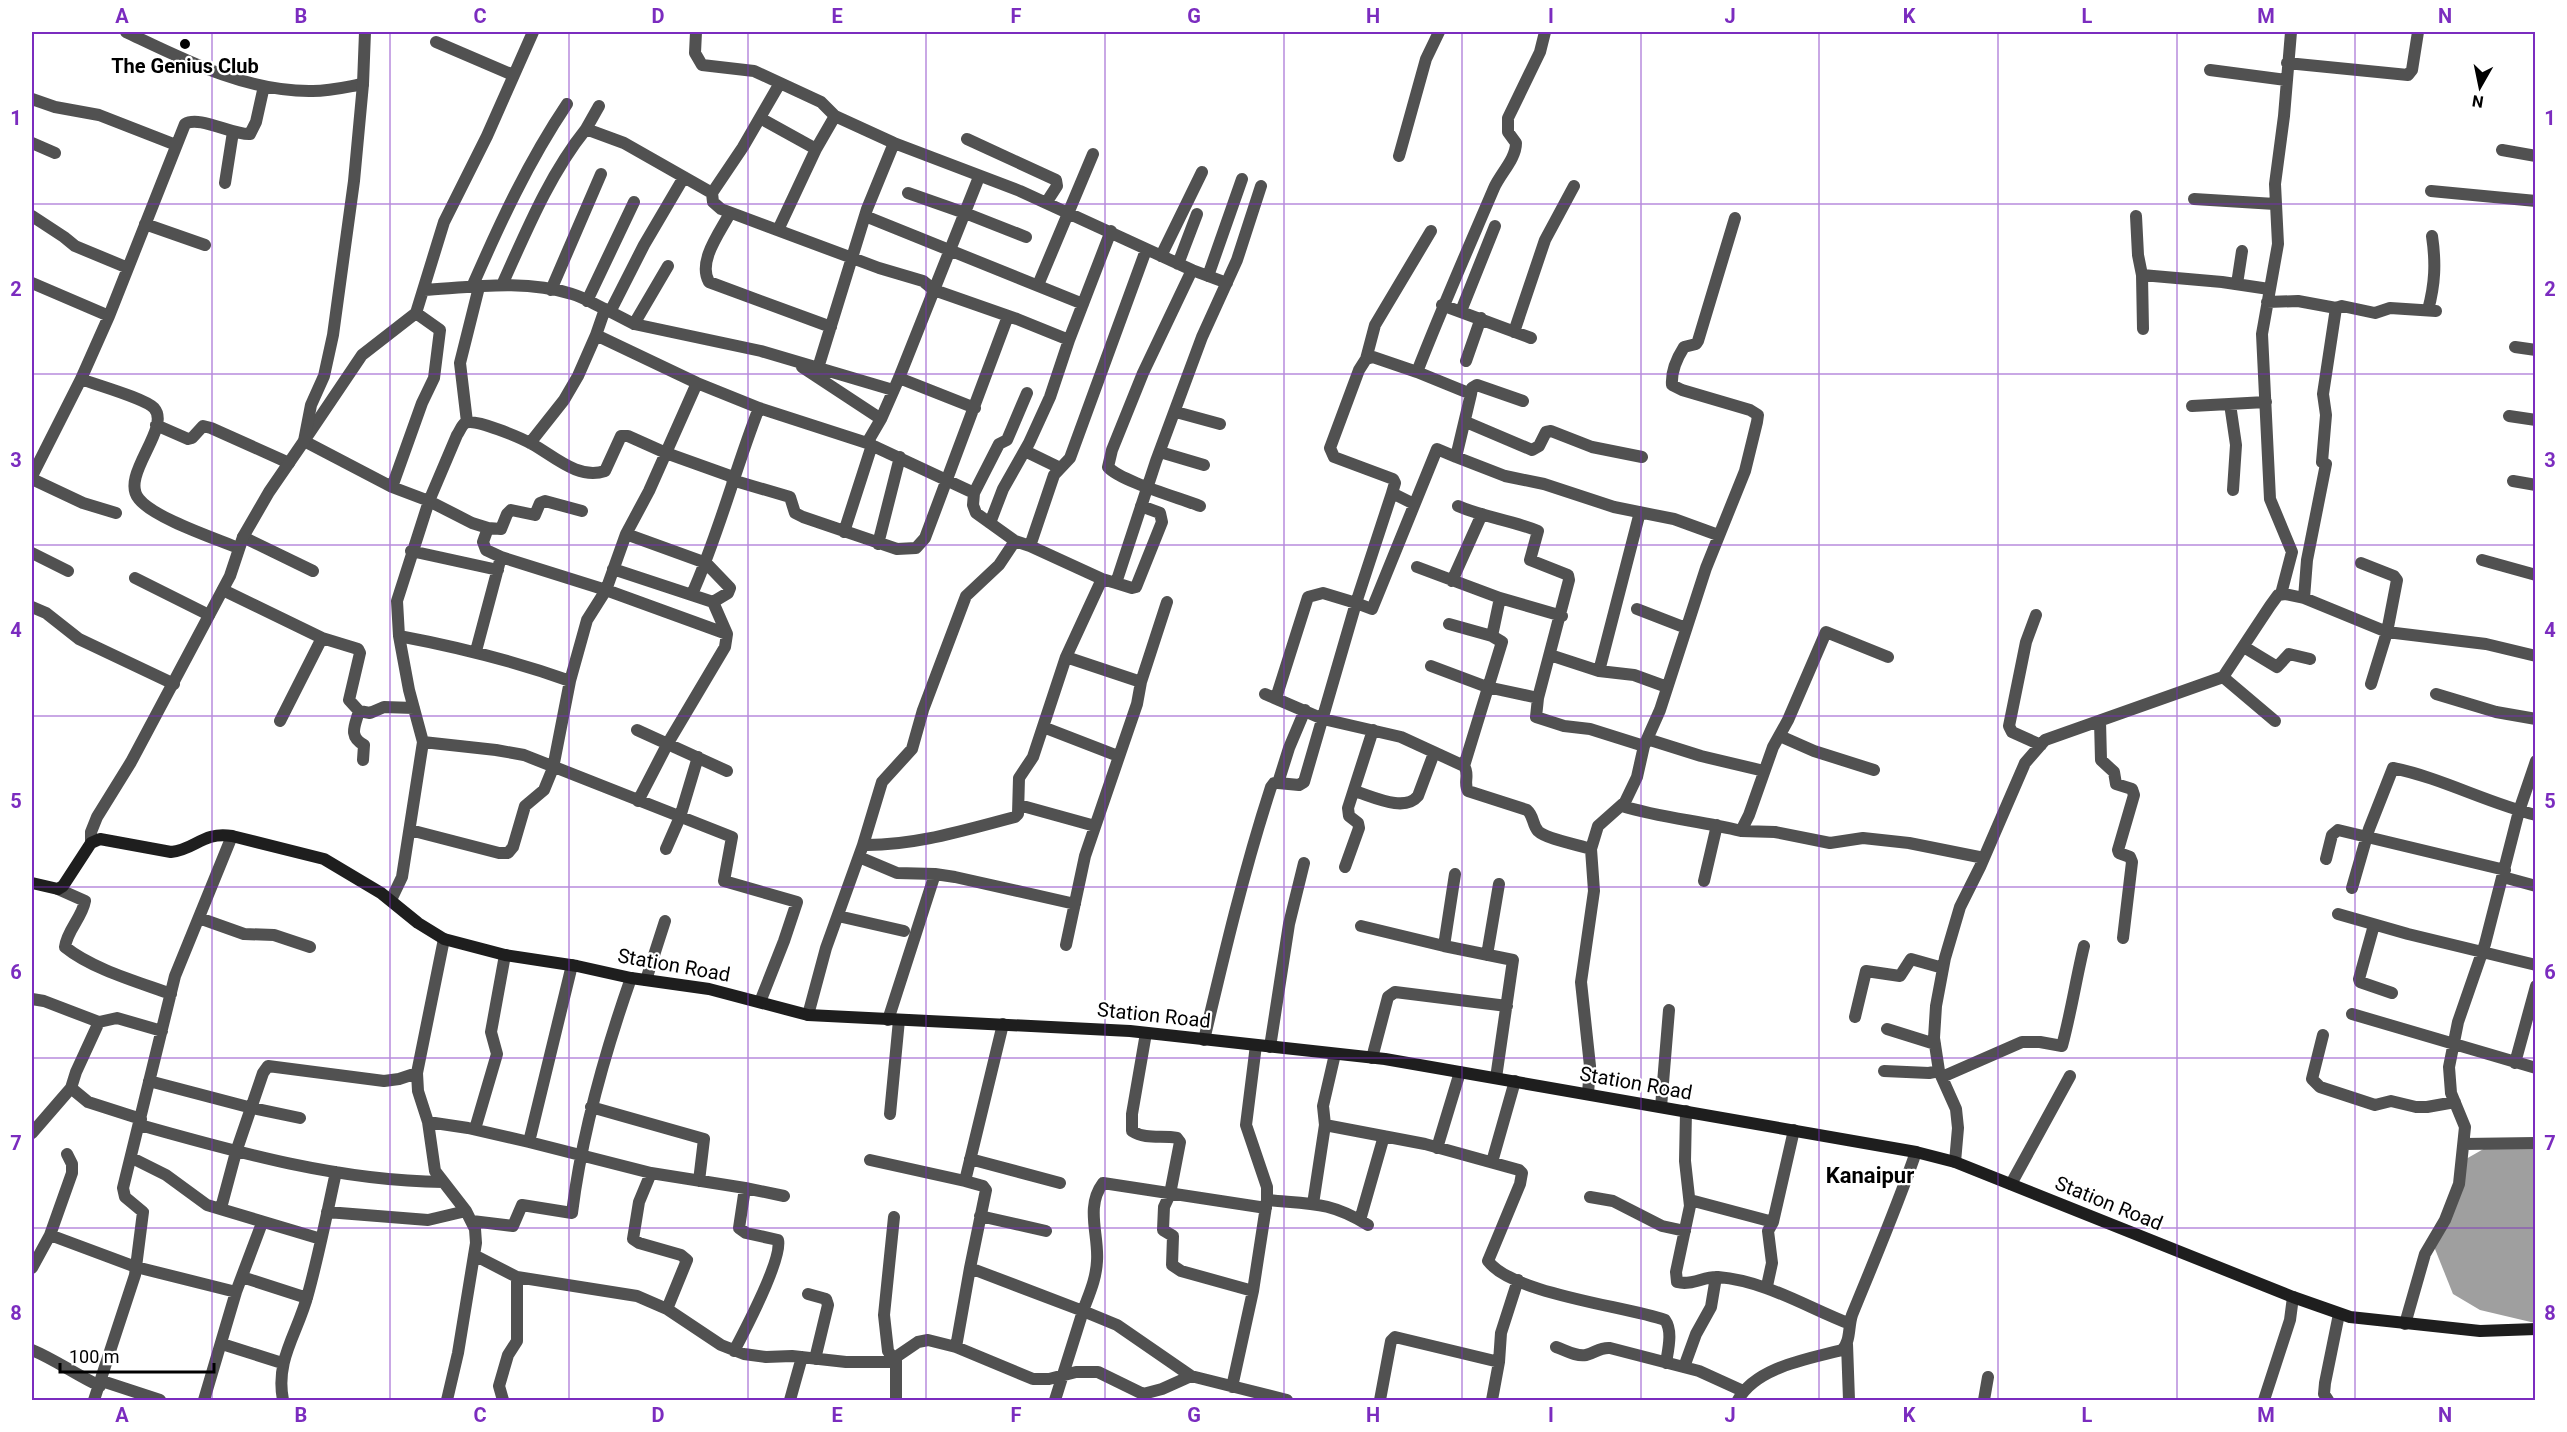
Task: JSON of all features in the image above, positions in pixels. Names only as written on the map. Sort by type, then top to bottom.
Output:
[{"type":"main road","name":"Station Road","points":[[92,843],[100,839],[109,839],[171,852],[179,851],[216,834],[232,836],[324,859],[391,900],[418,923],[444,939],[504,955],[572,965],[631,978],[709,989],[808,1015],[1146,1033],[1372,1058],[1916,1152],[1955,1162],[2339,1314],[2405,1324],[2480,1331],[2535,1329]]},
{"type":"main road","points":[[32,883],[58,889],[67,882],[92,843]]},
{"type":"street","points":[[126,32],[216,73],[264,86],[311,92],[363,84]]},
{"type":"street","points":[[304,441],[311,405],[324,376],[333,335],[354,182],[363,84],[365,32]]},
{"type":"street","points":[[92,843],[91,832],[97,817],[131,762],[174,684],[230,576],[241,543],[269,492],[362,355],[416,313],[444,222],[487,136],[533,32]]},
{"type":"street","points":[[696,32],[695,53],[702,65],[754,71],[821,102],[835,116],[894,143],[1046,203],[1111,231],[1146,250],[1227,283]]},
{"type":"street","points":[[1399,156],[1426,59],[1439,32]]},
{"type":"street","points":[[1417,372],[1442,305],[1495,185],[1514,153],[1516,142],[1508,132],[1508,118],[1540,52],[1545,32]]},
{"type":"street","points":[[2282,594],[2292,552],[2270,499],[2262,334],[2278,244],[2275,204],[2291,32]]},
{"type":"street","points":[[2288,63],[2408,75],[2412,70],[2418,32]]},
{"type":"street","points":[[435,42],[513,75]]},
{"type":"street","points":[[2210,70],[2286,80]]},
{"type":"street","points":[[780,83],[712,193],[713,202],[730,213],[853,259],[922,281],[934,290],[1068,340]]},
{"type":"street","points":[[116,513],[83,503],[32,478],[109,316],[181,132],[189,121],[242,135],[252,132],[264,86]]},
{"type":"street","points":[[32,99],[55,107],[99,115],[176,145]]},
{"type":"street","points":[[391,900],[402,877],[423,742],[399,636],[397,601],[411,551],[429,501],[457,435],[466,422],[460,363],[476,287],[503,215],[567,104]]},
{"type":"street","points":[[502,285],[567,152],[586,129],[599,106]]},
{"type":"street","points":[[778,230],[816,149],[835,116]]},
{"type":"street","points":[[760,118],[816,149]]},
{"type":"street","points":[[586,129],[624,143],[712,193]]},
{"type":"street","points":[[225,183],[233,132]]},
{"type":"street","points":[[967,139],[1056,180],[1057,186],[1046,203]]},
{"type":"street","points":[[32,143],[55,153]]},
{"type":"street","points":[[818,368],[865,216],[894,143]]},
{"type":"street","points":[[2502,150],[2535,156]]},
{"type":"street","points":[[1038,285],[1093,154]]},
{"type":"street","points":[[1161,256],[1202,172]]},
{"type":"street","points":[[551,290],[601,174]]},
{"type":"street","points":[[530,443],[564,400],[578,376],[608,311],[684,177]]},
{"type":"street","points":[[844,532],[870,444],[979,177]]},
{"type":"street","points":[[1208,276],[1242,179]]},
{"type":"street","points":[[1116,583],[1147,487],[1203,337],[1237,260],[1261,186]]},
{"type":"street","points":[[1514,332],[1545,240],[1574,186]]},
{"type":"street","points":[[2431,191],[2535,201]]},
{"type":"street","points":[[908,193],[1026,237]]},
{"type":"street","points":[[2194,199],[2275,204]]},
{"type":"street","points":[[587,301],[634,202]]},
{"type":"street","points":[[730,213],[708,256],[706,277],[709,282],[831,327]]},
{"type":"street","points":[[1178,264],[1197,214]]},
{"type":"street","points":[[32,216],[75,246],[128,268]]},
{"type":"street","points":[[865,216],[1083,304]]},
{"type":"street","points":[[2136,216],[2138,255],[2142,275],[2143,329]]},
{"type":"street","points":[[1588,1094],[1590,1066],[1581,982],[1594,891],[1592,849],[1598,826],[1622,806],[1637,777],[1646,742],[1718,535],[1744,471],[1758,417],[1750,410],[1676,387],[1671,380],[1678,356],[1684,347],[1696,344],[1698,341],[1735,218]]},
{"type":"street","points":[[145,224],[205,245]]},
{"type":"street","points":[[1461,311],[1495,226]]},
{"type":"street","points":[[990,523],[1003,489],[1025,451],[1050,397],[1068,340],[1111,231]]},
{"type":"street","points":[[1204,1040],[1224,953],[1258,825],[1271,787],[1274,783],[1299,785],[1304,782],[1356,603],[1395,483],[1393,479],[1331,454],[1331,441],[1359,370],[1366,359],[1376,325],[1431,231]]},
{"type":"street","points":[[2142,275],[2237,284],[2268,295],[2375,313],[2390,308],[2432,311],[2436,260],[2432,236]]},
{"type":"street","points":[[1030,546],[1054,475],[1070,458],[1146,250]]},
{"type":"street","points":[[2237,284],[2242,251]]},
{"type":"street","points":[[634,324],[668,266]]},
{"type":"street","points":[[1192,270],[1143,373],[1108,467],[1147,487],[1200,506]]},
{"type":"street","points":[[32,283],[109,316]]},
{"type":"street","points":[[424,290],[502,285],[572,294],[634,324],[760,351],[818,368],[896,384],[975,408]]},
{"type":"street","points":[[1442,305],[1531,338]]},
{"type":"street","points":[[2304,598],[2307,560],[2326,464],[2322,462],[2326,415],[2323,394],[2336,308]]},
{"type":"street","points":[[392,488],[422,403],[434,378],[440,330],[416,313]]},
{"type":"street","points":[[466,422],[485,424],[530,443],[561,464],[597,474],[605,471],[621,436],[628,436],[732,478],[790,497],[797,515],[878,544],[910,550],[921,543],[975,408],[1008,316]]},
{"type":"street","points":[[1466,361],[1481,318]]},
{"type":"street","points":[[596,335],[697,383],[759,408],[870,444],[975,493]]},
{"type":"street","points":[[2515,347],[2535,350]]},
{"type":"street","points":[[1366,359],[1373,357],[1471,394]]},
{"type":"street","points":[[793,361],[881,419]]},
{"type":"street","points":[[81,379],[154,408],[158,416],[135,479],[134,490],[138,499],[165,517],[313,571]]},
{"type":"street","points":[[410,830],[499,854],[508,853],[513,847],[525,806],[544,790],[553,768],[570,681],[587,620],[606,590],[626,534],[697,383]]},
{"type":"street","points":[[1456,457],[1466,422],[1472,388],[1477,385],[1523,401]]},
{"type":"street","points":[[1027,393],[1007,440],[999,444],[975,493],[974,509],[1015,541],[1102,579],[1128,587],[1136,587],[1162,522],[1160,513],[1141,506]]},
{"type":"street","points":[[2192,406],[2266,402]]},
{"type":"street","points":[[2230,404],[2236,445],[2233,490]]},
{"type":"street","points":[[692,594],[706,563],[732,478],[759,408]]},
{"type":"street","points":[[1176,412],[1220,424]]},
{"type":"street","points":[[2509,416],[2535,420]]},
{"type":"street","points":[[1466,422],[1532,450],[1539,446],[1546,432],[1551,431],[1592,447],[1642,457]]},
{"type":"street","points":[[156,425],[188,439],[192,438],[203,426],[211,428],[289,463]]},
{"type":"street","points":[[304,441],[392,488],[429,501],[472,523],[488,528],[501,529],[511,510],[535,515],[540,503],[545,501],[582,511]]},
{"type":"street","points":[[1592,849],[1544,835],[1535,827],[1532,816],[1527,810],[1468,790],[1466,787],[1467,771],[1464,766],[1404,739],[1323,719],[1270,696],[1308,597],[1323,593],[1372,609],[1437,449],[1505,476],[1544,484],[1614,507],[1674,519],[1718,535]]},
{"type":"street","points":[[1025,451],[1060,468]]},
{"type":"street","points":[[1160,452],[1204,465]]},
{"type":"street","points":[[878,544],[900,457]]},
{"type":"street","points":[[2513,481],[2535,485]]},
{"type":"street","points":[[1392,493],[1414,504]]},
{"type":"street","points":[[1458,506],[1478,515],[1482,514],[1538,531],[1530,560],[1565,573],[1569,580],[1562,616],[1538,698],[1535,714],[1540,719],[1764,771]]},
{"type":"street","points":[[1599,670],[1640,512]]},
{"type":"street","points":[[1452,581],[1482,514]]},
{"type":"street","points":[[488,528],[483,542],[486,550],[501,557],[606,590],[727,634]]},
{"type":"street","points":[[626,534],[706,563],[730,588],[728,592],[713,602]]},
{"type":"street","points":[[808,1015],[826,948],[861,851],[882,782],[912,749],[923,710],[966,596],[999,565],[1015,541]]},
{"type":"street","points":[[411,551],[498,570]]},
{"type":"street","points":[[32,553],[68,571]]},
{"type":"street","points":[[476,651],[501,557]]},
{"type":"street","points":[[2482,560],[2535,575]]},
{"type":"street","points":[[2361,563],[2394,576],[2397,580],[2387,632],[2371,684]]},
{"type":"street","points":[[1417,567],[1500,598],[1562,616]]},
{"type":"street","points":[[613,569],[713,602],[727,634],[720,659],[668,743],[638,801]]},
{"type":"street","points":[[135,578],[209,615]]},
{"type":"street","points":[[861,851],[1015,818],[1019,805],[1017,792],[1019,778],[1033,758],[1066,657],[1102,579]]},
{"type":"street","points":[[223,590],[322,638],[358,650],[360,653],[349,700],[359,711],[370,713],[384,707],[414,708]]},
{"type":"street","points":[[1955,1162],[1958,1128],[1956,1109],[1941,1074],[1935,1044],[1936,1006],[1943,968],[1960,907],[2025,763],[2045,740],[2223,677],[2270,606],[2278,595],[2282,594],[2304,598],[2387,632],[2486,645],[2535,656]]},
{"type":"street","points":[[1492,636],[1500,598]]},
{"type":"street","points":[[1066,945],[1085,856],[1137,704],[1141,682],[1167,602]]},
{"type":"street","points":[[32,607],[46,613],[79,639],[174,684]]},
{"type":"street","points":[[1637,609],[1686,628]]},
{"type":"street","points":[[2036,615],[2026,642],[2009,726],[2012,732],[2041,745]]},
{"type":"street","points":[[1449,624],[1492,636],[1502,642],[1464,766]]},
{"type":"street","points":[[1741,831],[1764,771],[1826,632],[1888,657]]},
{"type":"street","points":[[399,636],[476,651],[570,681]]},
{"type":"street","points":[[280,721],[322,638]]},
{"type":"street","points":[[2244,647],[2277,667],[2289,654],[2310,659]]},
{"type":"street","points":[[1550,655],[1599,670],[1634,675],[1667,687]]},
{"type":"street","points":[[1066,657],[1141,682]]},
{"type":"street","points":[[1431,666],[1487,687],[1538,698]]},
{"type":"street","points":[[2223,677],[2276,721]]},
{"type":"street","points":[[2436,694],[2496,712],[2535,719]]},
{"type":"street","points":[[1278,783],[1289,748],[1305,710]]},
{"type":"street","points":[[359,711],[354,735],[357,741],[364,745],[363,760]]},
{"type":"street","points":[[2100,721],[2101,760],[2114,772],[2116,784],[2132,789],[2134,795],[2118,850],[2119,853],[2130,857],[2132,862],[2123,938]]},
{"type":"street","points":[[1043,727],[1118,756]]},
{"type":"street","points":[[637,730],[727,771]]},
{"type":"street","points":[[1346,867],[1359,828],[1348,813],[1373,730]]},
{"type":"street","points":[[1780,736],[1814,751],[1874,770]]},
{"type":"street","points":[[423,742],[524,755],[732,837],[724,881],[797,902],[760,1002]]},
{"type":"street","points":[[1354,791],[1392,802],[1407,804],[1414,801],[1434,753]]},
{"type":"street","points":[[666,849],[680,817],[698,757]]},
{"type":"street","points":[[2405,1324],[2425,1254],[2445,1220],[2459,1184],[2465,1127],[2451,1093],[2450,1067],[2454,1043],[2458,1022],[2482,953],[2519,811],[2535,761]]},
{"type":"street","points":[[2352,888],[2367,836],[2393,768],[2435,779],[2535,815]]},
{"type":"street","points":[[1019,805],[1095,826]]},
{"type":"street","points":[[1622,806],[1651,815],[1741,831],[1775,832],[1830,843],[1863,838],[1909,843],[1984,858]]},
{"type":"street","points":[[1704,881],[1717,825]]},
{"type":"street","points":[[2326,859],[2335,831],[2367,836],[2504,873],[2535,885]]},
{"type":"street","points":[[94,1401],[136,1267],[143,1212],[125,1197],[123,1192],[175,976],[232,836]]},
{"type":"street","points":[[861,851],[897,873],[935,874],[1075,904]]},
{"type":"street","points":[[1269,1047],[1292,907],[1304,863]]},
{"type":"street","points":[[890,1114],[894,1020],[935,874]]},
{"type":"street","points":[[1444,946],[1455,874]]},
{"type":"street","points":[[1487,954],[1498,884]]},
{"type":"street","points":[[58,889],[85,901],[83,911],[66,940],[65,947],[72,953],[121,976],[171,994]]},
{"type":"street","points":[[2338,914],[2535,965]]},
{"type":"street","points":[[838,916],[904,931]]},
{"type":"street","points":[[199,918],[244,934],[274,935],[310,947]]},
{"type":"street","points":[[646,980],[665,921]]},
{"type":"street","points":[[2374,925],[2359,979],[2360,982],[2392,993]]},
{"type":"street","points":[[1361,926],[1513,960],[1496,1078]]},
{"type":"street","points":[[444,939],[417,1073],[420,1101],[428,1122],[435,1171],[469,1216],[476,1243],[458,1353],[447,1401]]},
{"type":"street","points":[[1884,1071],[1941,1074],[2022,1042],[2062,1046],[2084,946]]},
{"type":"street","points":[[476,1129],[497,1054],[490,1035],[504,955]]},
{"type":"street","points":[[1855,1017],[1866,971],[1900,976],[1911,959],[1943,968]]},
{"type":"street","points":[[530,1142],[572,965]]},
{"type":"street","points":[[327,1212],[428,1220],[469,1216],[513,1226],[522,1205],[572,1213],[591,1107],[606,1048],[631,978]]},
{"type":"street","points":[[2515,1064],[2535,986]]},
{"type":"street","points":[[1372,1058],[1388,997],[1395,992],[1507,1006]]},
{"type":"street","points":[[32,999],[99,1022],[117,1018],[162,1031]]},
{"type":"street","points":[[1661,1107],[1669,1010]]},
{"type":"street","points":[[2352,1014],[2454,1043],[2515,1064],[2535,1068]]},
{"type":"street","points":[[32,1133],[71,1089],[75,1072],[99,1022]]},
{"type":"street","points":[[965,1181],[1003,1024]]},
{"type":"street","points":[[1887,1029],[1935,1044]]},
{"type":"street","points":[[1146,1033],[1132,1114],[1132,1131],[1141,1135],[1177,1138],[1180,1142],[1170,1194],[1164,1207],[1163,1230],[1173,1236],[1172,1265],[1181,1271],[1253,1291]]},
{"type":"street","points":[[2323,1035],[2312,1079],[2320,1087],[2375,1105],[2391,1101],[2416,1107],[2427,1107],[2455,1102]]},
{"type":"street","points":[[1232,1387],[1253,1291],[1266,1204],[1267,1187],[1246,1125],[1256,1045]]},
{"type":"street","points":[[1313,1204],[1325,1125],[1323,1106],[1335,1054]]},
{"type":"street","points":[[221,1208],[236,1152],[263,1072],[268,1066],[384,1081],[417,1073]]},
{"type":"street","points":[[1437,1148],[1460,1072]]},
{"type":"street","points":[[2011,1184],[2070,1076]]},
{"type":"street","points":[[150,1081],[300,1118]]},
{"type":"street","points":[[1492,1162],[1515,1081]]},
{"type":"street","points":[[71,1089],[88,1102],[141,1122],[236,1152],[336,1172],[407,1182],[443,1182]]},
{"type":"street","points":[[591,1107],[704,1139],[699,1180]]},
{"type":"street","points":[[1686,1111],[1685,1161],[1690,1200],[1676,1272],[1677,1282],[1692,1283],[1716,1277],[1767,1286],[1850,1324]]},
{"type":"street","points":[[428,1122],[476,1129],[651,1173],[784,1196]]},
{"type":"street","points":[[1325,1125],[1437,1148],[1512,1167],[1522,1173],[1520,1184],[1488,1261],[1494,1269],[1518,1281],[1561,1296],[1665,1320],[1669,1335],[1666,1363]]},
{"type":"street","points":[[1767,1286],[1772,1263],[1768,1231],[1773,1222],[1794,1130]]},
{"type":"street","points":[[1055,1401],[1061,1375],[1093,1287],[1097,1262],[1093,1210],[1098,1191],[1103,1183],[1170,1194],[1266,1204],[1328,1205],[1364,1222],[1384,1136]]},
{"type":"street","points":[[2464,1144],[2535,1143]]},
{"type":"street","points":[[1849,1401],[1847,1344],[1850,1324],[1916,1152]]},
{"type":"street","points":[[32,1268],[50,1235],[72,1173],[72,1164],[67,1154]]},
{"type":"street","points":[[132,1158],[166,1175],[204,1203],[262,1223],[321,1239]]},
{"type":"street","points":[[970,1159],[1060,1183]]},
{"type":"street","points":[[870,1160],[965,1181],[983,1186],[986,1190],[956,1347]]},
{"type":"street","points":[[283,1401],[280,1387],[282,1363],[307,1298],[336,1172]]},
{"type":"street","points":[[651,1173],[639,1202],[633,1239],[639,1243],[681,1255],[687,1260],[667,1309]]},
{"type":"street","points":[[734,1352],[765,1287],[780,1248],[778,1240],[746,1233],[739,1228],[745,1188]]},
{"type":"street","points":[[1590,1197],[1613,1201],[1662,1226],[1685,1231]]},
{"type":"street","points":[[1690,1200],[1773,1222]]},
{"type":"street","points":[[980,1216],[1046,1231]]},
{"type":"street","points":[[894,1217],[884,1315],[888,1351],[896,1362]]},
{"type":"street","points":[[204,1401],[236,1292],[262,1223]]},
{"type":"street","points":[[50,1235],[136,1267],[236,1292]]},
{"type":"street","points":[[474,1255],[518,1277],[637,1296],[667,1309],[734,1352],[756,1357],[896,1362]]},
{"type":"street","points":[[970,1268],[1117,1325],[1191,1376],[1285,1400]]},
{"type":"street","points":[[242,1277],[307,1298]]},
{"type":"street","points":[[503,1401],[499,1386],[508,1355],[517,1341],[518,1277]]},
{"type":"street","points":[[1684,1367],[1696,1334],[1711,1307],[1716,1277]]},
{"type":"street","points":[[1492,1401],[1499,1362],[1501,1333],[1518,1281]]},
{"type":"street","points":[[790,1401],[828,1305],[822,1296],[808,1294]]},
{"type":"street","points":[[2264,1401],[2298,1299]]},
{"type":"street","points":[[2328,1401],[2324,1394],[2325,1383],[2339,1314]]},
{"type":"street","points":[[1380,1401],[1391,1341],[1395,1337],[1499,1362]]},
{"type":"street","points":[[896,1401],[896,1357],[918,1342],[928,1340],[956,1347],[1033,1379],[1049,1379],[1082,1371],[1098,1372],[1143,1394],[1161,1395],[1191,1376]]},
{"type":"street","points":[[222,1344],[282,1363]]},
{"type":"street","points":[[1556,1347],[1579,1355],[1589,1355],[1602,1348],[1610,1348],[1684,1367],[1715,1377],[1741,1396],[1763,1374],[1842,1350],[1847,1344]]},
{"type":"street","points":[[32,1350],[57,1361],[79,1377],[160,1401]]},
{"type":"street","points":[[1984,1401],[1988,1377]]},
{"type":"shaded area","points":[[2487,1147],[2535,1147],[2535,1323],[2480,1310],[2453,1294],[2433,1244],[2466,1159]]},
{"type":"place","name":"The Genius Club","points":[[185,44]]},
{"type":"district","name":"Kanaipur","points":[[1870,1175]]}]
